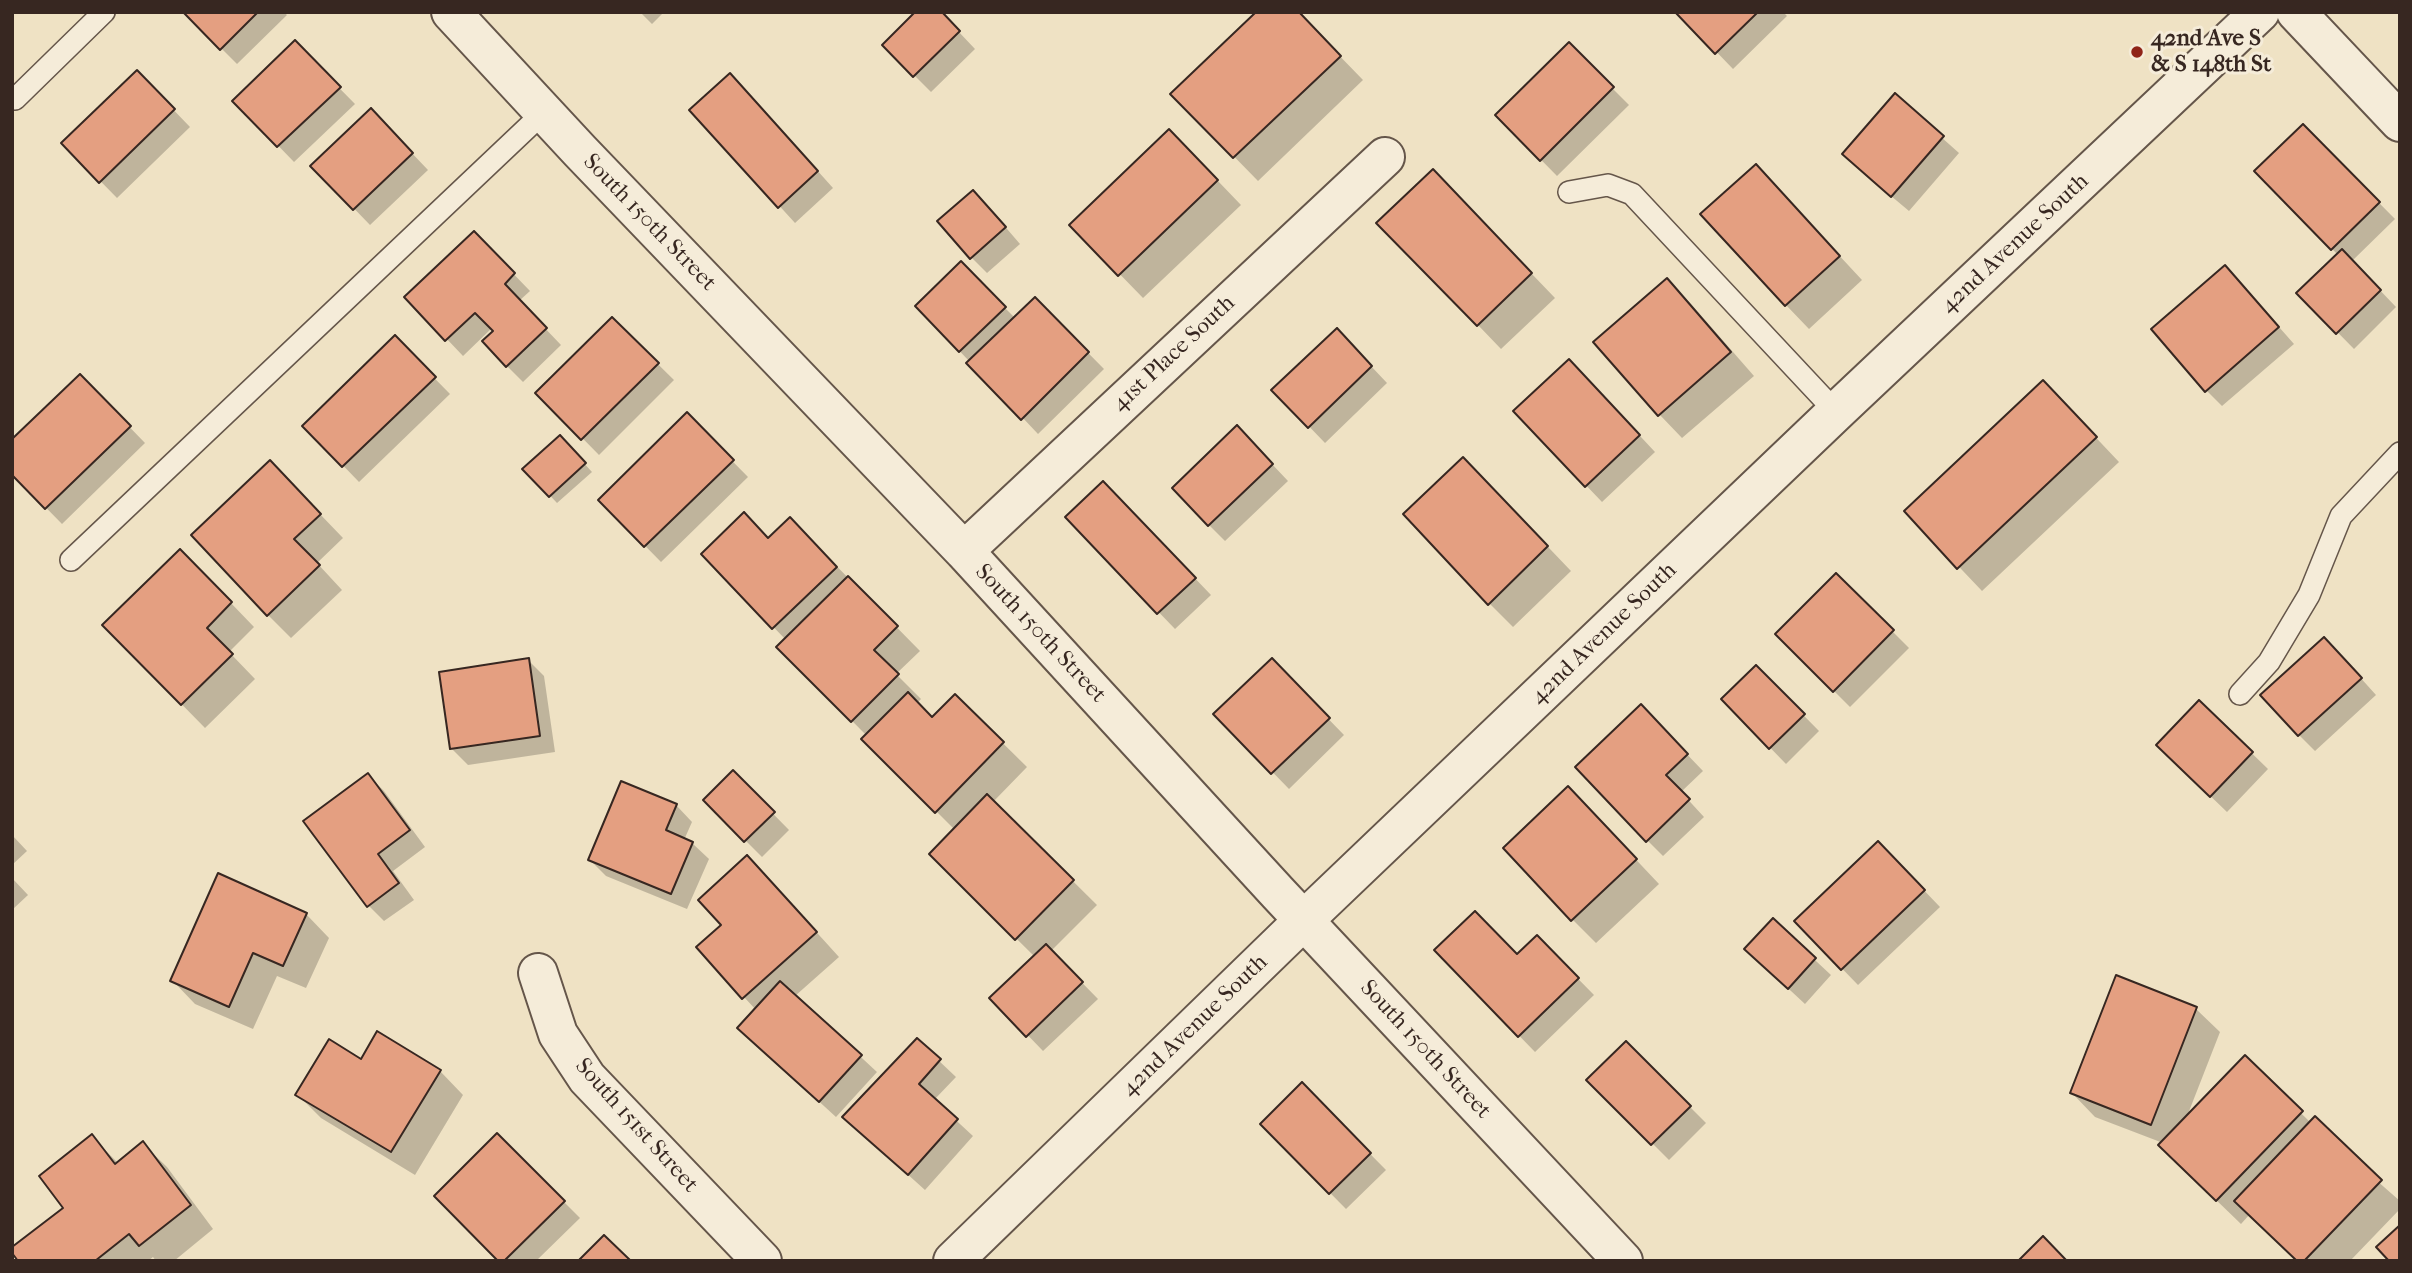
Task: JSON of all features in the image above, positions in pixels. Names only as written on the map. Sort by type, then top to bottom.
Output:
[{"type":"street","name":"South 150th Street","points":[[451,12],[964,551],[1623,1261]]},
{"type":"street","name":"42nd Avenue South","points":[[953,1261],[1304,920],[2260,12]]},
{"type":"street","points":[[2296,12],[2400,122]]},
{"type":"street","name":"41st Place South","points":[[964,551],[1385,156]]},
{"type":"street","name":"South 151st Street","points":[[538,973],[558,1034],[587,1078],[762,1261]]},
{"type":"lane","points":[[15,99],[104,12]]},
{"type":"lane","points":[[71,560],[544,112]]},
{"type":"lane","points":[[1569,192],[1608,185],[1632,194],[1836,412]]},
{"type":"lane","points":[[2240,694],[2269,662],[2309,595],[2341,516],[2400,453]]},
{"type":"building","points":[[183,12],[258,12],[220,50]]},
{"type":"building","points":[[915,12],[942,12],[960,31],[913,77],[882,45]]},
{"type":"building","points":[[1256,12],[1299,12],[1341,56],[1233,158],[1170,94]]},
{"type":"building","points":[[1675,12],[1758,12],[1715,54]]},
{"type":"building","points":[[295,40],[341,87],[277,147],[232,101]]},
{"type":"building","points":[[1569,42],[1614,87],[1540,161],[1495,115]]},
{"type":"building","points":[[137,70],[175,109],[99,183],[61,143]]},
{"type":"building","points":[[730,73],[818,171],[778,208],[689,110]]},
{"type":"building","points":[[1895,93],[1944,136],[1891,197],[1842,154]]},
{"type":"building","points":[[371,108],[413,153],[353,210],[310,166]]},
{"type":"building","points":[[2303,124],[2380,202],[2331,250],[2254,171]]},
{"type":"building","points":[[1169,129],[1218,180],[1118,276],[1069,225]]},
{"type":"building","points":[[1756,164],[1840,256],[1785,306],[1700,214]]},
{"type":"building","points":[[1433,169],[1532,273],[1477,326],[1376,223]]},
{"type":"building","points":[[973,190],[1006,227],[970,259],[937,221]]},
{"type":"building","points":[[474,231],[515,273],[505,284],[547,328],[506,367],[482,341],[493,331],[475,313],[445,341],[404,297]]},
{"type":"building","points":[[2342,249],[2381,290],[2336,334],[2296,293]]},
{"type":"building","points":[[961,261],[1006,307],[959,352],[915,306]]},
{"type":"building","points":[[2225,265],[2279,327],[2205,392],[2151,329]]},
{"type":"building","points":[[1667,278],[1731,352],[1658,416],[1593,342]]},
{"type":"building","points":[[1035,297],[1089,352],[1021,420],[966,363]]},
{"type":"building","points":[[612,317],[659,363],[581,440],[535,393]]},
{"type":"building","points":[[1337,328],[1372,366],[1308,428],[1271,390]]},
{"type":"building","points":[[395,335],[436,377],[342,467],[302,426]]},
{"type":"building","points":[[1569,359],[1640,435],[1585,487],[1513,411]]},
{"type":"building","points":[[80,374],[131,426],[45,509],[12,475],[12,439]]},
{"type":"building","points":[[2043,380],[2097,437],[1957,569],[1904,511]]},
{"type":"building","points":[[687,412],[734,460],[644,547],[598,500]]},
{"type":"building","points":[[1237,425],[1273,464],[1208,526],[1172,488]]},
{"type":"building","points":[[560,435],[586,463],[549,497],[522,469]]},
{"type":"building","points":[[1463,457],[1548,546],[1488,605],[1403,514]]},
{"type":"building","points":[[270,460],[321,514],[294,539],[320,565],[267,616],[191,535]]},
{"type":"building","points":[[1103,481],[1196,578],[1157,614],[1065,517]]},
{"type":"building","points":[[744,512],[768,538],[790,517],[837,567],[772,629],[701,554]]},
{"type":"building","points":[[180,549],[232,602],[207,628],[233,654],[181,705],[102,625]]},
{"type":"building","points":[[1836,573],[1894,630],[1833,692],[1775,634]]},
{"type":"building","points":[[848,576],[898,626],[874,650],[899,674],[851,722],[776,647]]},
{"type":"building","points":[[2324,637],[2362,678],[2298,736],[2260,695]]},
{"type":"building","points":[[529,658],[540,736],[450,749],[439,672]]},
{"type":"building","points":[[1272,658],[1330,718],[1271,774],[1213,714]]},
{"type":"building","points":[[1756,665],[1805,714],[1769,749],[1721,699]]},
{"type":"building","points":[[908,692],[932,717],[955,694],[1004,742],[935,813],[861,739]]},
{"type":"building","points":[[2199,700],[2253,752],[2210,797],[2156,745]]},
{"type":"building","points":[[1641,704],[1688,754],[1666,775],[1690,799],[1646,842],[1575,767]]},
{"type":"building","points":[[733,770],[775,812],[744,842],[703,800]]},
{"type":"building","points":[[368,773],[410,830],[378,854],[399,883],[367,907],[303,821]]},
{"type":"building","points":[[621,781],[677,804],[666,830],[693,842],[671,894],[588,860]]},
{"type":"building","points":[[1568,786],[1637,859],[1571,921],[1503,848]]},
{"type":"building","points":[[987,794],[1074,880],[1015,940],[929,854]]},
{"type":"building","points":[[1878,841],[1925,890],[1841,970],[1794,921]]},
{"type":"building","points":[[747,855],[817,932],[742,999],[696,947],[721,925],[698,900]]},
{"type":"building","points":[[218,873],[307,913],[283,966],[253,953],[229,1007],[170,981]]},
{"type":"building","points":[[1475,911],[1517,954],[1537,935],[1579,978],[1518,1037],[1434,950]]},
{"type":"building","points":[[1773,918],[1816,958],[1788,989],[1744,949]]},
{"type":"building","points":[[1046,944],[1083,982],[1026,1037],[989,998]]},
{"type":"building","points":[[2116,975],[2197,1007],[2151,1125],[2070,1093]]},
{"type":"building","points":[[780,981],[862,1055],[819,1102],[737,1028]]},
{"type":"building","points":[[377,1031],[441,1070],[391,1152],[295,1095],[329,1039],[361,1059]]},
{"type":"building","points":[[917,1038],[941,1059],[919,1084],[958,1119],[908,1175],[842,1117]]},
{"type":"building","points":[[1626,1041],[1691,1106],[1651,1145],[1586,1080]]},
{"type":"building","points":[[2245,1055],[2303,1111],[2216,1201],[2158,1145]]},
{"type":"building","points":[[1302,1082],[1371,1153],[1329,1194],[1260,1124]]},
{"type":"building","points":[[2315,1116],[2382,1180],[2304,1261],[2297,1261],[2234,1201]]},
{"type":"building","points":[[497,1133],[565,1201],[504,1261],[498,1261],[434,1196]]},
{"type":"building","points":[[92,1134],[115,1164],[143,1141],[191,1205],[139,1246],[129,1234],[95,1261],[18,1261],[12,1253],[12,1247],[63,1208],[39,1176]]},
{"type":"building","points":[[2400,1225],[2400,1261],[2389,1261],[2376,1247]]},
{"type":"building","points":[[604,1235],[631,1261],[578,1261]]},
{"type":"building","points":[[2043,1236],[2067,1261],[2018,1261]]},
{"type":"place","name":"42nd Ave S & S 148th St","points":[[2137,52]]}]
